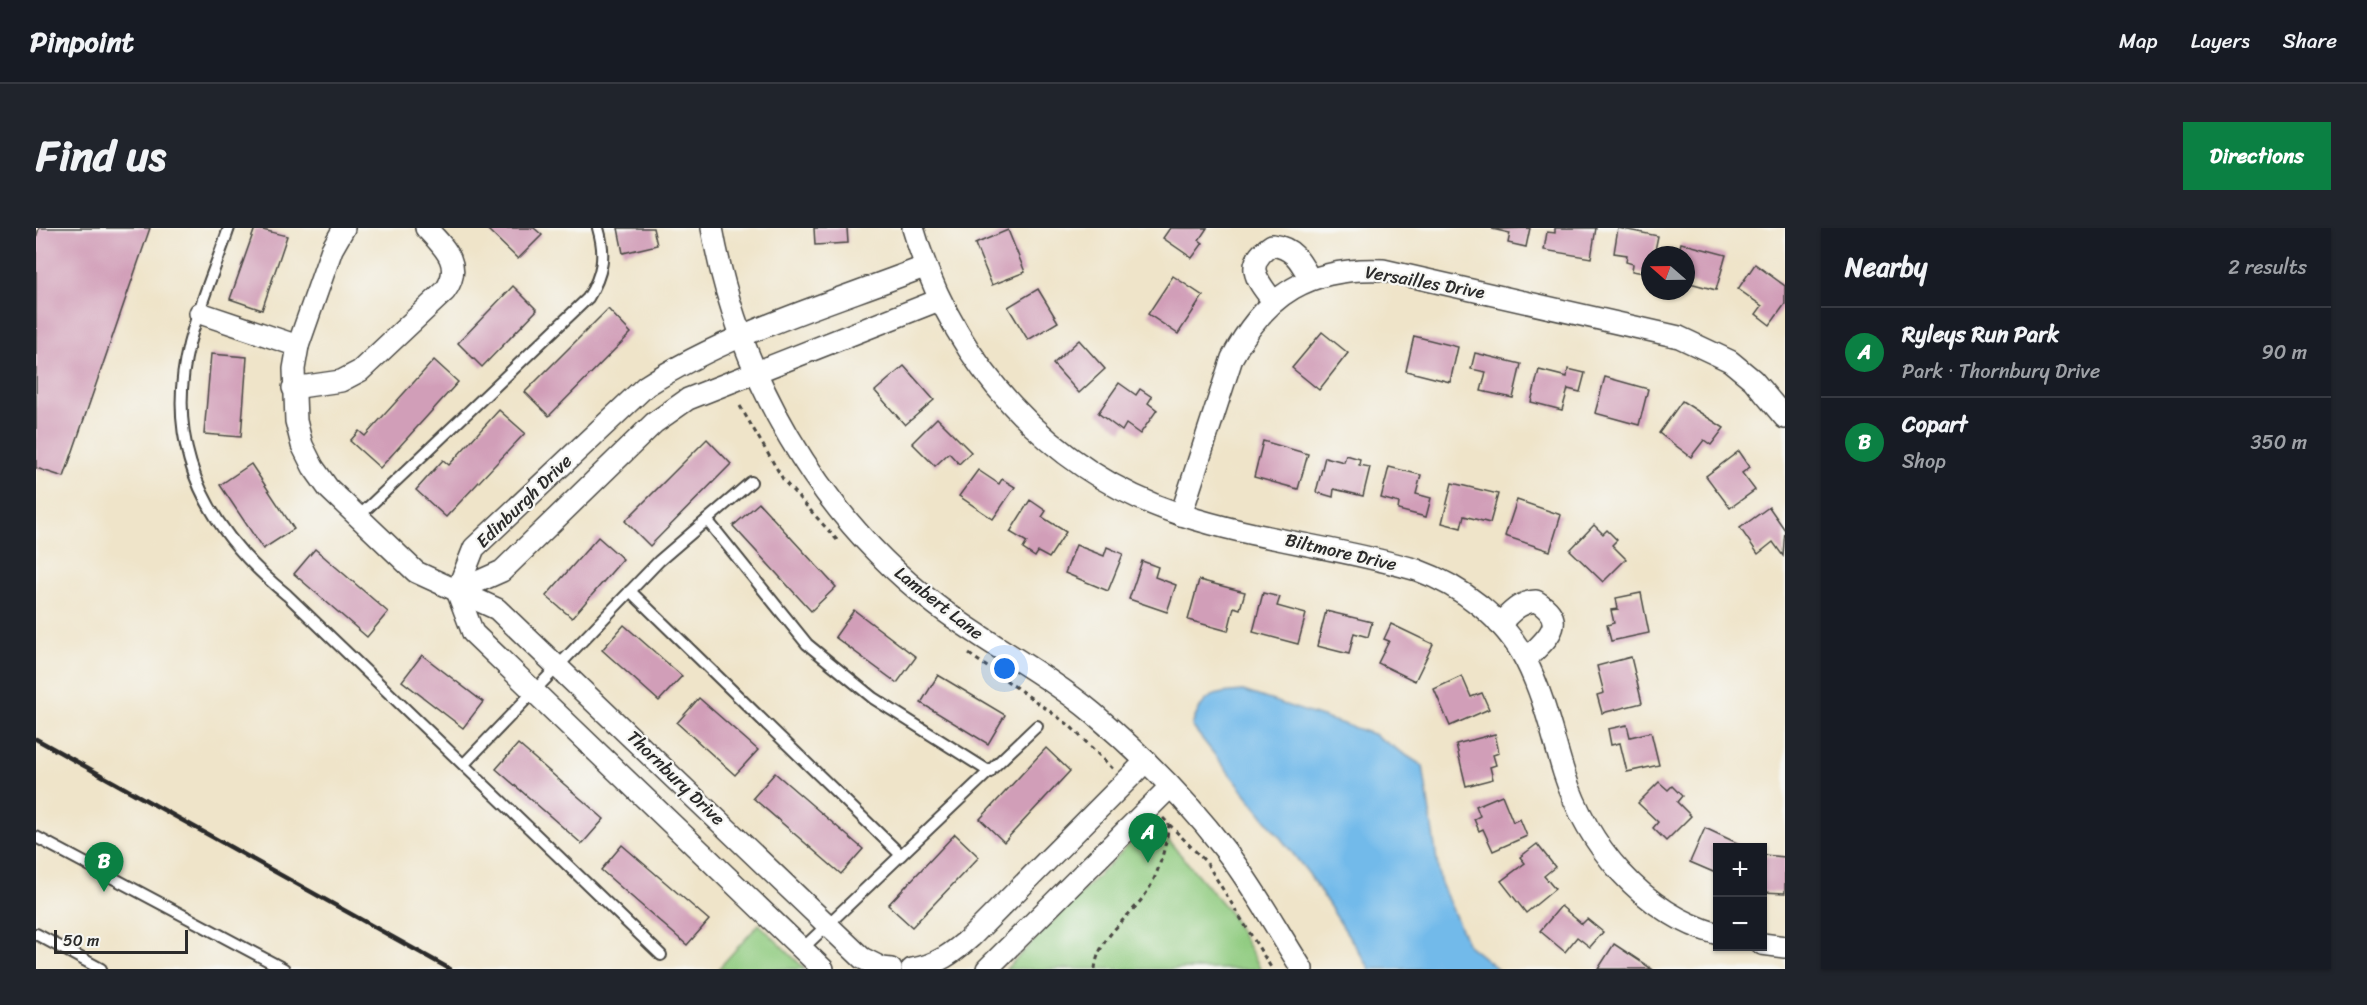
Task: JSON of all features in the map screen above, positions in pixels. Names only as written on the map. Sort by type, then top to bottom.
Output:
[{"type":"street","name":"Thornbury Drive","points":[[344,228],[332,249],[298,346],[293,388],[298,429],[313,467],[328,488],[416,572],[497,609],[862,958],[882,968],[891,969]]},
{"type":"street","points":[[293,388],[341,381],[360,371],[445,291],[453,275],[454,266],[447,250],[426,228]]},
{"type":"street","name":"Lambert Lane","points":[[712,228],[724,287],[754,372],[780,422],[841,511],[903,579],[972,631],[1060,687],[1146,761],[1225,850],[1302,969]]},
{"type":"street","name":"Biltmore Drive","points":[[913,228],[924,267],[939,300],[996,390],[1049,442],[1113,486],[1181,514],[1417,570],[1439,578],[1481,606],[1499,624],[1526,659],[1547,714],[1576,804],[1604,853],[1625,878],[1652,900],[1677,917],[1713,932]]},
{"type":"street","points":[[1273,301],[1256,279],[1254,269],[1256,260],[1272,245],[1290,250],[1298,257],[1310,279]]},
{"type":"street","name":"Edinburgh Drive","points":[[457,591],[474,548],[629,400],[665,374],[741,337],[924,267]]},
{"type":"street","name":"Versailles Drive","points":[[1181,514],[1232,358],[1245,335],[1273,301],[1310,279],[1334,272],[1383,270],[1679,337],[1730,361],[1774,402],[1785,418]]},
{"type":"street","name":"Edinburgh Drive","points":[[457,591],[502,571],[670,411],[688,399],[939,300]]},
{"type":"street","points":[[200,313],[298,346]]},
{"type":"street","name":"Thornbury Drive","points":[[457,591],[473,633],[823,969]]},
{"type":"street","points":[[1499,624],[1518,606],[1527,602],[1536,601],[1552,614],[1554,621],[1551,631],[1526,659]]},
{"type":"street","points":[[912,969],[925,967],[947,957],[971,937],[1146,761]]},
{"type":"street","points":[[995,966],[1170,788]]},
{"type":"street","points":[[1767,945],[1785,947]]},
{"type":"lane","points":[[229,228],[189,345],[185,369],[183,434],[197,483],[209,510],[222,530],[256,570],[287,595],[661,955]]},
{"type":"lane","points":[[358,517],[588,298],[597,283],[604,259],[598,228]]},
{"type":"lane","points":[[464,764],[659,561],[751,482]]},
{"type":"lane","points":[[707,520],[807,644],[873,698],[990,772]]},
{"type":"lane","points":[[630,591],[901,855]]},
{"type":"lane","points":[[802,949],[1037,726]]},
{"type":"lane","points":[[36,837],[284,969]]},
{"type":"lane","points":[[36,934],[101,969]]},
{"type":"path","points":[[740,406],[784,481],[843,546]]},
{"type":"path","points":[[964,649],[1069,725],[1126,782]]},
{"type":"path","points":[[1151,806],[1206,862],[1272,969]]},
{"type":"path","points":[[1095,969],[1104,942],[1147,892],[1158,871],[1169,824]]},
{"type":"green space","points":[[1152,821],[1230,913],[1261,969],[1006,969]]},
{"type":"green space","points":[[759,924],[805,969],[718,969]]},
{"type":"water","points":[[1243,691],[1373,734],[1423,766],[1440,881],[1468,945],[1498,969],[1370,969],[1309,874],[1192,726],[1204,702],[1223,693]]},
{"type":"building","points":[[39,228],[150,228],[64,477],[36,468],[36,238]]},
{"type":"building","points":[[255,228],[287,236],[262,310],[230,299]]},
{"type":"building","points":[[486,228],[534,228],[542,235],[518,259]]},
{"type":"building","points":[[618,228],[653,228],[657,245],[623,253]]},
{"type":"building","points":[[814,228],[847,228],[848,243],[815,245]]},
{"type":"building","points":[[1170,228],[1207,228],[1199,240],[1203,243],[1192,258],[1163,238]]},
{"type":"building","points":[[1530,228],[1526,247],[1508,243],[1510,233],[1492,229]]},
{"type":"building","points":[[1555,228],[1596,228],[1591,258],[1544,250],[1547,232],[1555,233]]},
{"type":"building","points":[[1618,228],[1658,236],[1656,246],[1641,246],[1641,272],[1632,271],[1633,264],[1626,262],[1627,255],[1614,253]]},
{"type":"building","points":[[1008,230],[1025,272],[992,285],[975,244]]},
{"type":"building","points":[[1695,247],[1726,255],[1716,290],[1695,284]]},
{"type":"building","points":[[1755,264],[1785,286],[1785,304],[1770,325],[1756,314],[1762,306],[1738,289]]},
{"type":"building","points":[[1173,276],[1203,296],[1178,334],[1148,314]]},
{"type":"building","points":[[513,286],[537,310],[482,367],[458,343]]},
{"type":"building","points":[[1038,289],[1058,322],[1028,340],[1008,307]]},
{"type":"building","points":[[608,309],[631,333],[549,416],[525,392]]},
{"type":"building","points":[[1322,332],[1348,353],[1319,390],[1292,368]]},
{"type":"building","points":[[1414,336],[1458,347],[1450,382],[1406,371]]},
{"type":"building","points":[[1079,340],[1105,369],[1079,393],[1053,364]]},
{"type":"building","points":[[1475,353],[1521,364],[1513,398],[1481,391],[1486,372],[1471,369]]},
{"type":"building","points":[[211,354],[247,357],[241,437],[204,434]]},
{"type":"building","points":[[434,360],[458,382],[380,468],[350,441],[359,431],[365,436]]},
{"type":"building","points":[[904,366],[934,400],[905,425],[875,391]]},
{"type":"building","points":[[1568,369],[1585,373],[1580,392],[1568,389],[1562,410],[1531,402],[1539,370],[1567,377]]},
{"type":"building","points":[[1605,377],[1648,389],[1639,425],[1595,413]]},
{"type":"building","points":[[1119,383],[1136,395],[1140,389],[1152,397],[1148,403],[1157,410],[1140,434],[1126,424],[1122,431],[1098,413]]},
{"type":"building","points":[[1682,401],[1724,428],[1711,445],[1704,440],[1691,457],[1659,433]]},
{"type":"building","points":[[499,410],[525,433],[446,517],[416,490],[443,460],[449,465]]},
{"type":"building","points":[[937,418],[971,452],[959,464],[949,453],[935,466],[912,443]]},
{"type":"building","points":[[707,439],[731,464],[650,546],[625,521]]},
{"type":"building","points":[[1263,441],[1308,454],[1298,489],[1254,477]]},
{"type":"building","points":[[1739,451],[1750,467],[1742,473],[1755,490],[1730,508],[1706,476]]},
{"type":"building","points":[[1346,455],[1360,459],[1359,465],[1370,467],[1363,496],[1334,489],[1333,497],[1316,492],[1325,457],[1344,462]]},
{"type":"building","points":[[251,464],[294,529],[263,549],[220,485]]},
{"type":"building","points":[[1389,467],[1421,475],[1416,494],[1431,498],[1426,517],[1398,510],[1399,503],[1381,498]]},
{"type":"building","points":[[978,470],[999,484],[1002,479],[1015,487],[993,519],[959,496]]},
{"type":"building","points":[[1452,483],[1498,494],[1490,523],[1464,516],[1461,528],[1442,523]]},
{"type":"building","points":[[1030,500],[1046,511],[1042,517],[1066,532],[1049,558],[1038,552],[1035,557],[1023,549],[1027,542],[1010,532]]},
{"type":"building","points":[[1517,500],[1561,515],[1550,551],[1505,536]]},
{"type":"building","points":[[759,503],[836,587],[811,611],[733,526]]},
{"type":"building","points":[[1769,507],[1785,530],[1783,556],[1773,542],[1758,554],[1740,528]]},
{"type":"building","points":[[1594,525],[1603,534],[1607,530],[1617,540],[1612,545],[1626,559],[1603,582],[1570,550]]},
{"type":"building","points":[[598,537],[623,559],[572,618],[546,596]]},
{"type":"building","points":[[1076,545],[1104,556],[1107,547],[1123,554],[1108,591],[1065,573]]},
{"type":"building","points":[[315,549],[388,612],[367,637],[294,574]]},
{"type":"building","points":[[1142,561],[1158,567],[1155,577],[1176,585],[1167,612],[1129,599]]},
{"type":"building","points":[[1199,580],[1245,592],[1240,609],[1234,607],[1228,631],[1188,620]]},
{"type":"building","points":[[1263,593],[1280,597],[1277,606],[1306,614],[1298,644],[1253,632]]},
{"type":"building","points":[[1641,593],[1649,633],[1611,641],[1607,625],[1614,623],[1611,610],[1618,609],[1616,598]]},
{"type":"building","points":[[854,610],[916,657],[897,683],[835,637]]},
{"type":"building","points":[[1326,611],[1372,622],[1368,637],[1354,633],[1349,654],[1317,646]]},
{"type":"building","points":[[1391,624],[1433,644],[1415,681],[1378,663],[1389,641],[1384,639]]},
{"type":"building","points":[[624,625],[682,676],[659,701],[602,650]]},
{"type":"building","points":[[422,655],[483,702],[463,728],[402,681]]},
{"type":"building","points":[[1631,657],[1642,703],[1602,713],[1597,695],[1604,693],[1597,666]]},
{"type":"building","points":[[938,675],[1005,715],[988,744],[921,703]]},
{"type":"building","points":[[1462,676],[1471,697],[1482,693],[1489,709],[1450,726],[1434,689]]},
{"type":"building","points":[[699,698],[758,750],[735,775],[677,723]]},
{"type":"building","points":[[1627,725],[1630,737],[1651,732],[1659,765],[1627,772],[1620,743],[1611,745],[1608,729]]},
{"type":"building","points":[[1495,734],[1499,753],[1493,755],[1496,765],[1490,767],[1493,779],[1466,786],[1456,744]]},
{"type":"building","points":[[518,744],[604,819],[582,844],[496,769]]},
{"type":"building","points":[[1046,748],[1070,771],[1004,842],[980,819]]},
{"type":"building","points":[[775,773],[863,849],[841,874],[753,798]]},
{"type":"building","points":[[1659,782],[1668,790],[1672,786],[1682,796],[1677,802],[1691,816],[1666,841],[1653,828],[1658,822],[1638,803]]},
{"type":"building","points":[[1502,795],[1513,822],[1520,819],[1527,836],[1493,851],[1483,829],[1479,831],[1474,819],[1480,816],[1476,806]]},
{"type":"building","points":[[1705,828],[1737,843],[1713,843],[1713,872],[1690,862]]},
{"type":"building","points":[[955,834],[979,857],[912,927],[888,905]]},
{"type":"building","points":[[1537,844],[1555,867],[1544,876],[1555,889],[1526,913],[1501,881],[1525,863],[1520,857]]},
{"type":"building","points":[[622,845],[709,920],[687,945],[601,870]]},
{"type":"building","points":[[1767,855],[1785,857],[1785,893],[1767,892]]},
{"type":"building","points":[[1561,906],[1582,924],[1587,919],[1603,932],[1590,947],[1577,937],[1565,952],[1540,931]]},
{"type":"building","points":[[1614,944],[1652,969],[1598,969]]},
{"type":"railway","points":[[36,739],[450,969]]},
{"type":"place","name":"Ryleys Run Park","points":[[1148,863]]},
{"type":"place","name":"Copart","points":[[104,892]]}]
